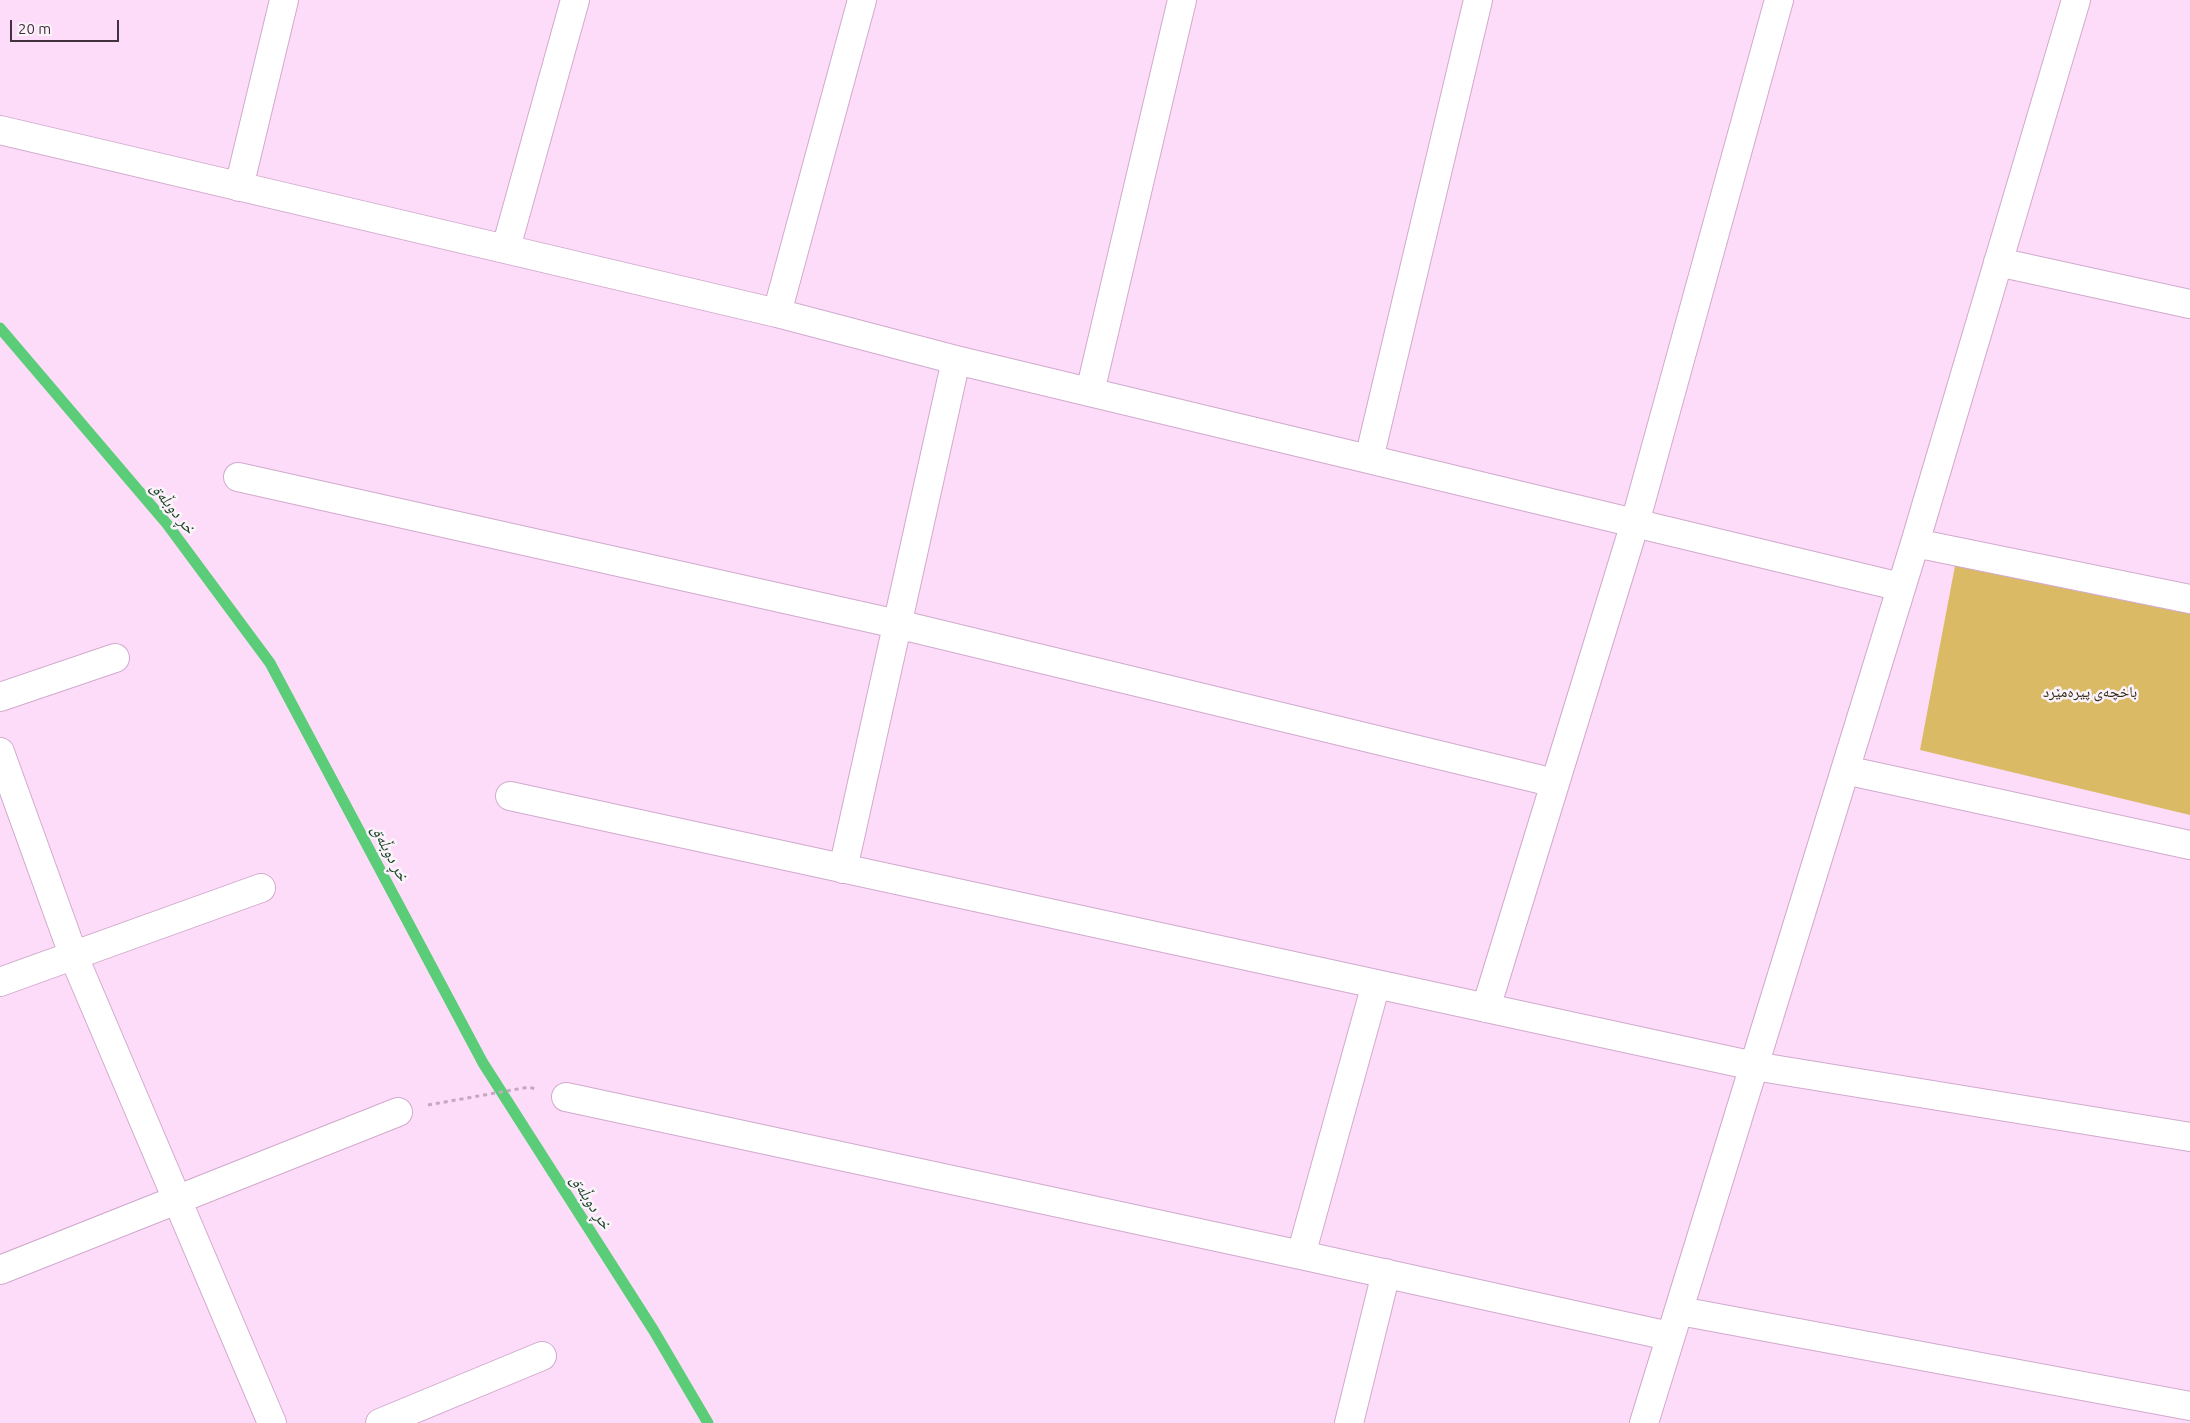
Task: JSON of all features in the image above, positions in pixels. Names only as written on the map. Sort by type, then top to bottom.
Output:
[{"type":"street","points":[[239,187],[284,0]]},
{"type":"street","points":[[506,248],[575,0]]},
{"type":"street","points":[[777,313],[862,0]]},
{"type":"street","points":[[1090,392],[1182,0]]},
{"type":"street","points":[[1369,459],[1478,0]]},
{"type":"street","points":[[1486,1008],[1634,523],[1780,0]]},
{"type":"street","points":[[1644,1423],[1669,1336],[1680,1311],[1846,770],[2076,0]]},
{"type":"street","points":[[0,130],[777,313],[956,360],[1901,587]]},
{"type":"street","points":[[1998,262],[2190,304]]},
{"type":"street","points":[[843,869],[956,360]]},
{"type":"street","points":[[238,478],[897,624],[1555,784]]},
{"type":"street","points":[[1914,543],[2190,599]]},
{"type":"street","points":[[0,697],[115,658]]},
{"type":"street","points":[[0,752],[74,957],[272,1423]]},
{"type":"street","points":[[1846,770],[2190,845]]},
{"type":"street","points":[[510,796],[1754,1066],[2190,1137]]},
{"type":"street","points":[[0,982],[74,957],[261,888]]},
{"type":"street","points":[[1301,1254],[1376,984]]},
{"type":"street","points":[[566,1097],[1301,1254],[1669,1336]]},
{"type":"street","points":[[0,1270],[179,1201],[408,1109]]},
{"type":"street","points":[[1349,1423],[1386,1273]]},
{"type":"street","points":[[1680,1311],[2190,1406]]},
{"type":"street","points":[[380,1423],[542,1356]]},
{"type":"path","points":[[408,1109],[529,1087]]},
{"type":"green space","name":"باخچەی پیرەمێرد","points":[[1955,566],[2190,614],[2190,815],[1920,750]]},
{"type":"waterway","name":"خڕ دوبڵەق","points":[[0,328],[167,524],[270,663],[483,1063],[654,1331],[708,1423]]}]
